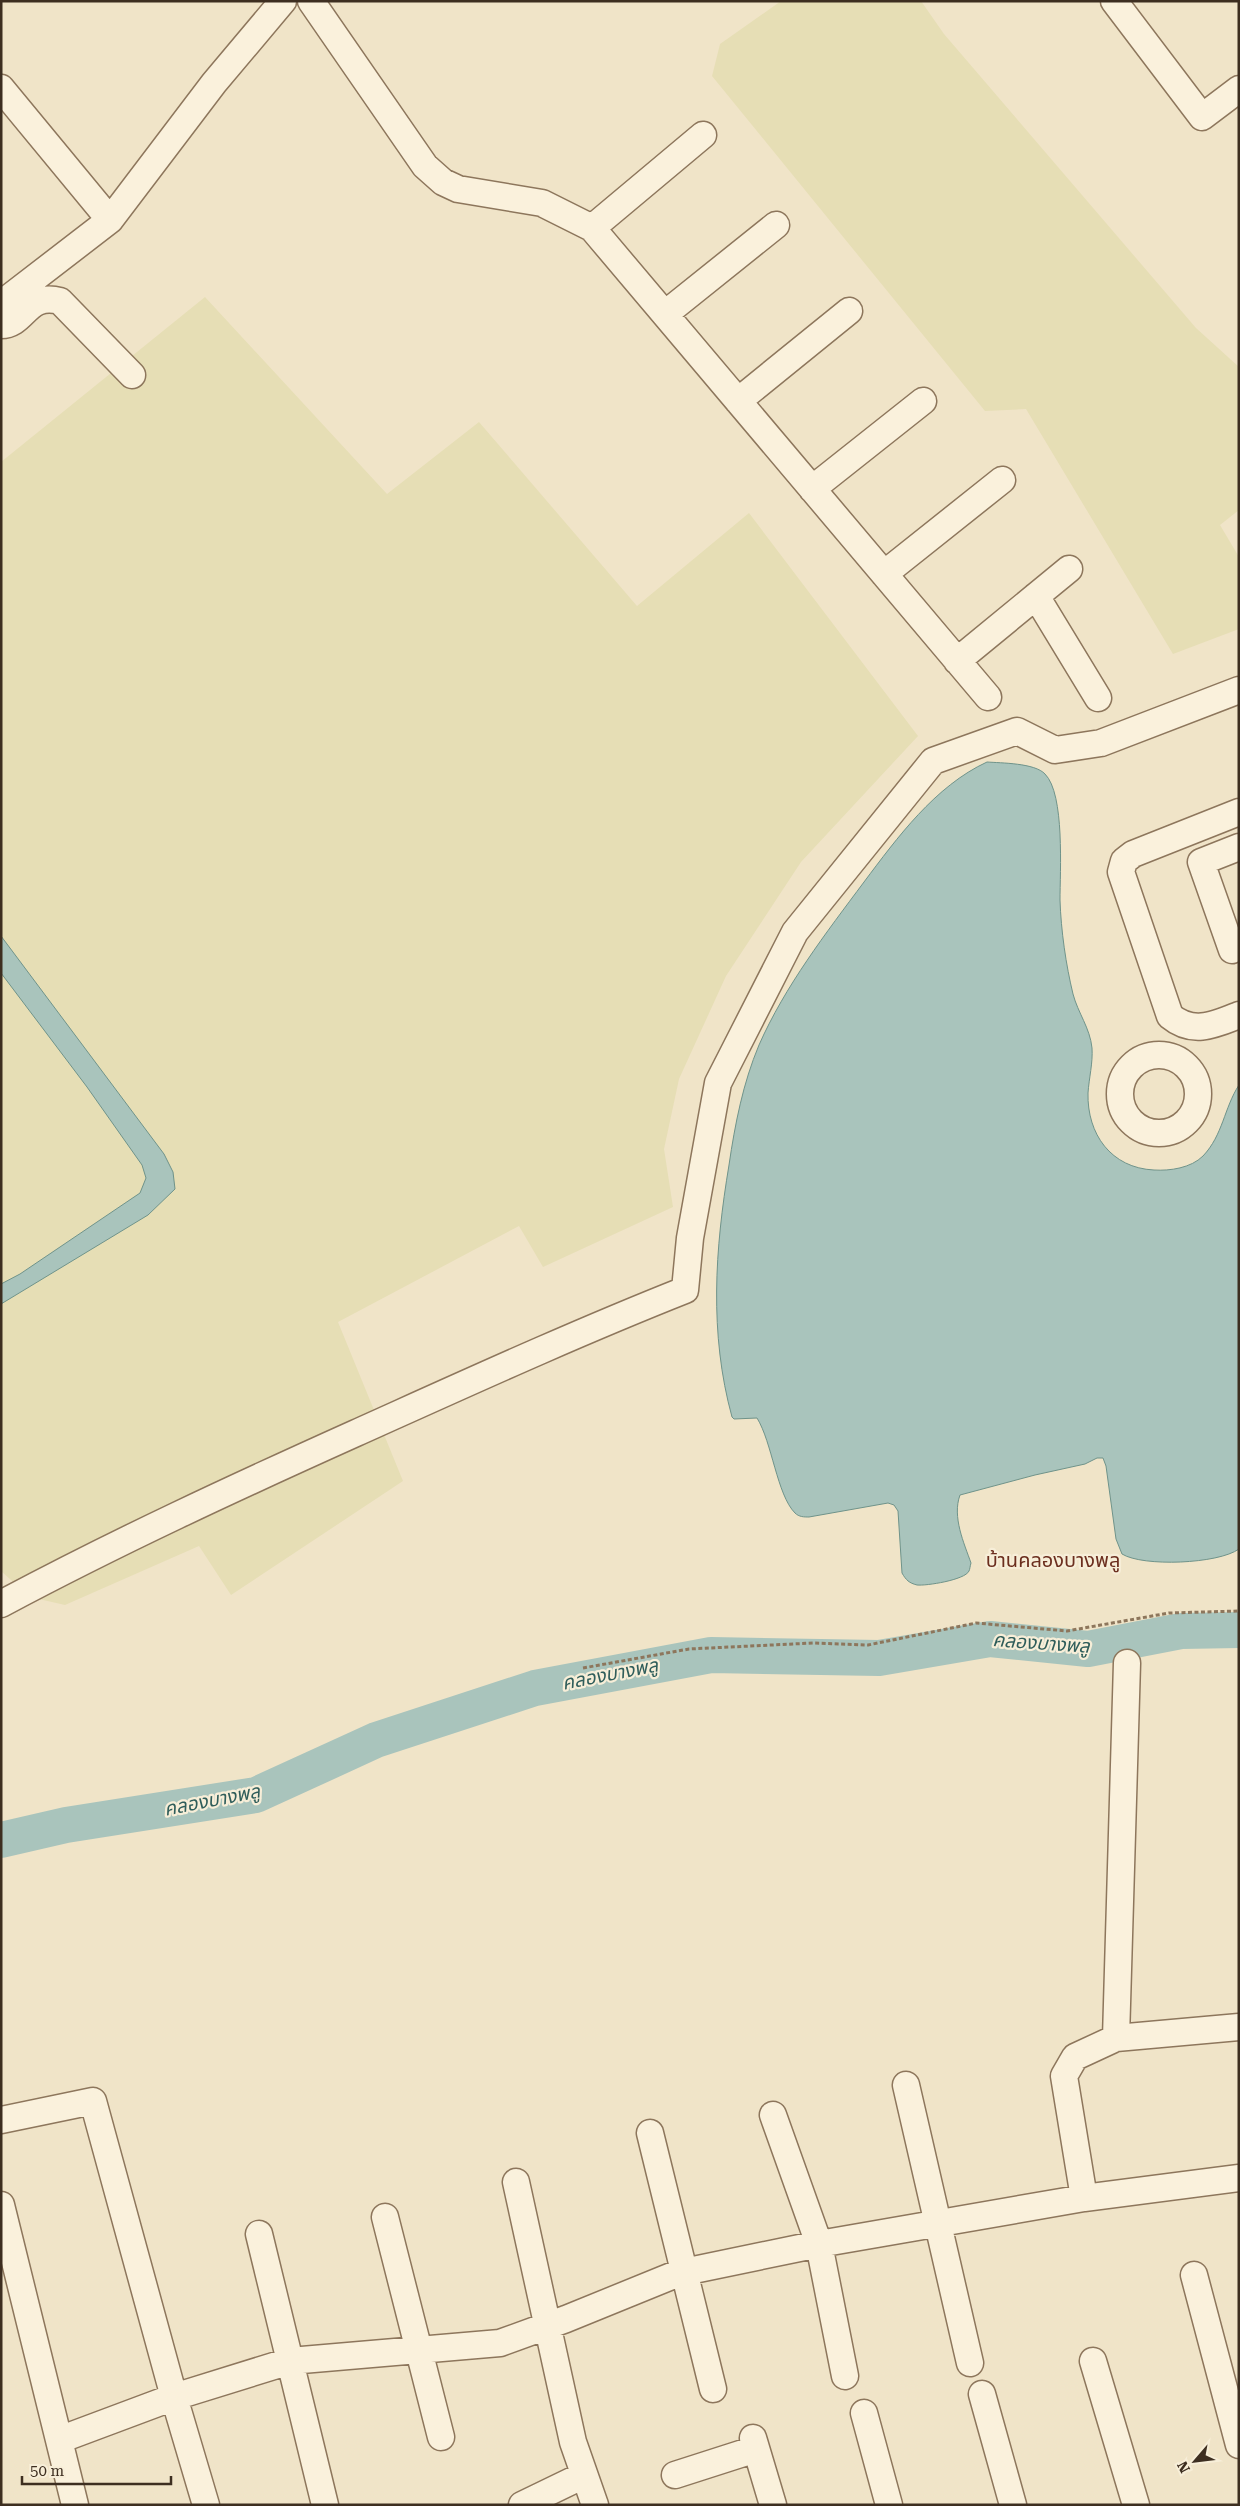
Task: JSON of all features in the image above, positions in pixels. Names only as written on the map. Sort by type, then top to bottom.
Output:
[{"type":"street","points":[[132,375],[60,301],[48,298],[30,305],[13,322],[2,309],[110,220],[214,82],[283,1]]},
{"type":"street","points":[[311,1],[424,166],[443,182],[458,189],[542,203],[592,228],[988,697]]},
{"type":"street","points":[[1114,1],[1202,117],[1239,89]]},
{"type":"street","points":[[1,88],[110,220]]},
{"type":"street","points":[[592,228],[703,135]]},
{"type":"street","points":[[665,314],[776,225]]},
{"type":"street","points":[[738,401],[850,311]]},
{"type":"street","points":[[812,489],[922,400]]},
{"type":"street","points":[[884,574],[1002,480]]},
{"type":"street","points":[[957,661],[1068,569]]},
{"type":"street","points":[[1036,596],[1098,698]]},
{"type":"street","points":[[1,1604],[90,1556],[278,1468],[580,1332],[685,1290],[690,1238],[718,1083],[795,932],[933,761],[1017,732],[1055,750],[1101,743],[1239,690]]},
{"type":"street","points":[[1239,812],[1133,854],[1124,861],[1121,872],[1170,1016],[1179,1023],[1192,1028],[1207,1027],[1239,1015]]},
{"type":"street","points":[[1232,950],[1201,862],[1239,847]]},
{"type":"street","points":[[1168,1056],[1179,1023]]},
{"type":"street","points":[[1116,2038],[1127,1663]]},
{"type":"street","points":[[1084,2198],[1064,2076],[1075,2057],[1116,2038],[1239,2027]]},
{"type":"street","points":[[906,2085],[970,2363]]},
{"type":"street","points":[[1,2120],[93,2101],[174,2397],[206,2505]]},
{"type":"street","points":[[773,2115],[819,2244],[845,2376]]},
{"type":"street","points":[[650,2133],[713,2389]]},
{"type":"street","points":[[59,2440],[174,2397],[290,2361],[500,2342],[548,2326],[684,2272],[819,2244],[1084,2198],[1239,2178]]},
{"type":"street","points":[[516,2182],[574,2442],[595,2505]]},
{"type":"street","points":[[1,2205],[75,2505]]},
{"type":"street","points":[[385,2217],[441,2437]]},
{"type":"street","points":[[259,2234],[325,2505]]},
{"type":"street","points":[[1194,2275],[1239,2445]]},
{"type":"street","points":[[1093,2360],[1136,2505]]},
{"type":"street","points":[[982,2394],[1013,2505]]},
{"type":"street","points":[[864,2412],[889,2505]]},
{"type":"street","points":[[675,2475],[754,2444],[773,2505]]},
{"type":"street","points":[[522,2505],[584,2475]]},
{"type":"path","points":[[583,1668],[690,1649],[813,1643],[868,1645],[976,1623],[1066,1631],[1169,1613],[1239,1611]]},
{"type":"shaded area","points":[[781,1],[921,1],[944,34],[1196,328],[1239,367],[1239,510],[1220,525],[1239,557],[1239,629],[1173,654],[1026,409],[985,411],[712,76],[720,44]]},
{"type":"shaded area","points":[[205,297],[387,494],[479,422],[637,606],[749,513],[918,736],[801,862],[726,976],[679,1079],[664,1149],[673,1207],[543,1267],[519,1226],[338,1322],[403,1481],[231,1595],[199,1546],[65,1605],[30,1597],[1,1571],[1,462]]},
{"type":"water","points":[[987,762],[1018,764],[1040,770],[1051,784],[1056,798],[1059,815],[1061,853],[1060,900],[1064,948],[1073,994],[1091,1041],[1092,1059],[1088,1093],[1089,1108],[1097,1135],[1104,1146],[1125,1163],[1139,1168],[1167,1170],[1193,1163],[1210,1148],[1239,1085],[1239,1549],[1229,1554],[1198,1561],[1163,1562],[1146,1561],[1122,1554],[1116,1539],[1106,1466],[1103,1458],[1097,1458],[1085,1464],[960,1495],[957,1512],[958,1521],[971,1563],[969,1571],[953,1580],[917,1585],[908,1581],[902,1573],[898,1511],[894,1505],[888,1503],[809,1517],[798,1515],[789,1505],[784,1494],[767,1440],[757,1418],[734,1419],[732,1417],[720,1354],[717,1322],[718,1260],[724,1196],[734,1134],[740,1104],[753,1059],[769,1023],[807,960],[890,848],[918,814],[934,799],[968,772]]},
{"type":"water","points":[[1,936],[164,1154],[173,1172],[175,1189],[148,1215],[1,1304],[1,1284],[20,1274],[140,1193],[146,1178],[142,1165],[87,1087],[1,973]]},
{"type":"waterway","name":"คลองบางพลู","points":[[1,1840],[66,1825],[256,1795],[376,1740],[535,1688],[711,1655],[879,1658],[990,1639],[1088,1649],[1181,1631],[1239,1630]]},
{"type":"district","name":"บ้านคลองบางพลู","points":[[1053,1560]]}]
